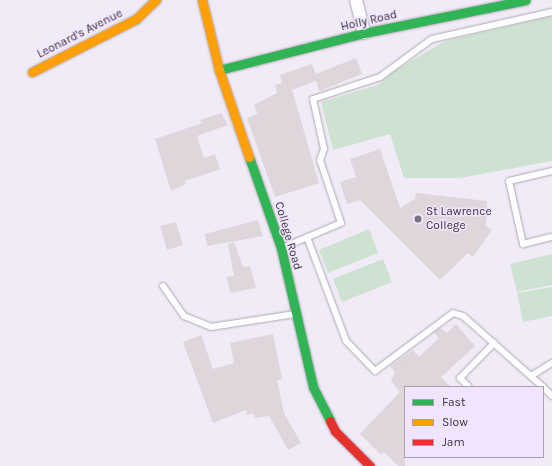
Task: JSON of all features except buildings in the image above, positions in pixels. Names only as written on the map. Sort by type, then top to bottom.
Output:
[{"type":"street","name":"Leonard's Avenue","points":[[32,72],[136,19],[156,0]]},
{"type":"street","name":"College Road","points":[[202,0],[219,70],[281,248],[314,387],[322,409],[335,431],[370,466]]},
{"type":"street","points":[[356,0],[364,33]]},
{"type":"street","name":"Holly Road","points":[[219,70],[364,33],[526,0]]},
{"type":"lane","points":[[281,248],[341,223],[320,160],[324,149],[313,99],[380,77],[432,39],[552,12]]},
{"type":"lane","points":[[552,171],[509,181],[523,244],[552,237]]},
{"type":"lane","points":[[308,238],[346,341],[375,371],[453,313],[463,316],[541,386]]},
{"type":"lane","points":[[163,286],[184,316],[211,327],[296,314]]},
{"type":"lane","points":[[468,386],[460,378],[494,343]]},
{"type":"lane","points":[[531,376],[552,363]]},
{"type":"lane","points":[[544,389],[552,396]]},
{"type":"green space","points":[[552,16],[552,161],[460,178],[404,178],[390,134],[333,150],[321,102],[378,85],[391,73],[445,41]]},
{"type":"green space","points":[[369,229],[378,253],[328,273],[319,250]]},
{"type":"green space","points":[[552,254],[552,285],[517,292],[510,264]]},
{"type":"green space","points":[[383,259],[392,282],[342,302],[333,279]]},
{"type":"green space","points":[[552,287],[552,316],[523,322],[517,293]]},
{"type":"traffic: fast","points":[[219,70],[364,33],[526,0]]},
{"type":"traffic: fast","points":[[249,157],[281,248],[313,387],[330,421]]},
{"type":"traffic: slow","points":[[32,72],[136,19],[156,0]]},
{"type":"traffic: slow","points":[[202,0],[219,70],[249,157]]},
{"type":"traffic: jam","points":[[330,421],[335,431],[370,466]]},
{"type":"place","name":"St Lawrence College","points":[[418,219]]}]
